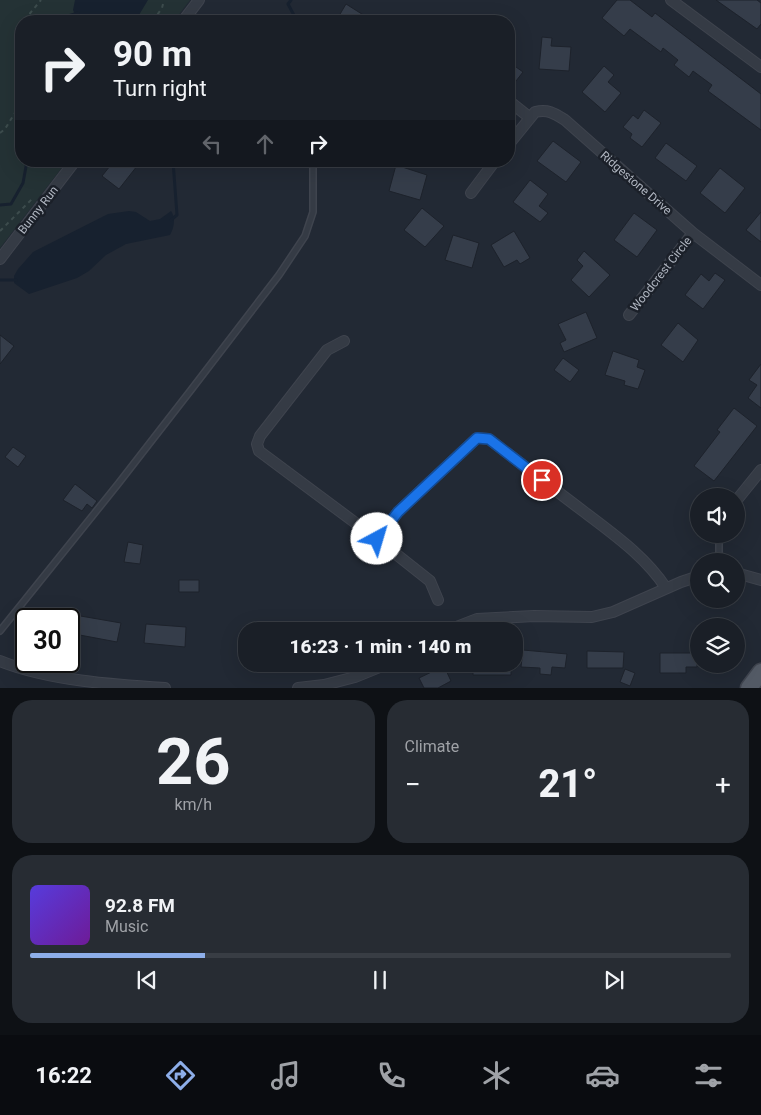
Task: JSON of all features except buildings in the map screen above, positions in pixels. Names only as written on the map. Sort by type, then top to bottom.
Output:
[{"type":"main road","points":[[749,688],[761,672]]},
{"type":"street","points":[[188,15],[199,0]]},
{"type":"street","points":[[671,0],[761,67]]},
{"type":"street","points":[[515,106],[529,117],[515,136]]},
{"type":"street","name":"Ridgestone Drive","points":[[529,117],[535,112],[545,110],[552,111],[565,120],[693,233],[761,285]]},
{"type":"street","name":"Bunny Run","points":[[0,258],[70,167]]},
{"type":"street","points":[[471,193],[490,167]]},
{"type":"street","name":"Woodcrest Circle","points":[[629,315],[693,233]]},
{"type":"street","points":[[344,341],[327,350],[260,436],[257,444],[260,451],[430,581],[438,600]]},
{"type":"street","points":[[377,539],[398,512],[477,438],[489,439],[632,550],[655,571],[666,588]]},
{"type":"street","points":[[745,490],[761,470]]},
{"type":"street","points":[[745,576],[761,580]]},
{"type":"street","points":[[469,622],[477,619],[534,616],[592,617],[613,612],[690,579]]},
{"type":"street","points":[[0,661],[27,670],[74,678],[126,686],[165,688]]},
{"type":"street","points":[[298,688],[355,677],[367,672]]},
{"type":"lane","points":[[0,631],[279,275],[305,236],[313,212],[313,167]]},
{"type":"path","points":[[29,15],[41,0]]},
{"type":"path","points":[[157,15],[162,8],[164,0]]},
{"type":"path","points":[[0,133],[5,129],[15,112]]},
{"type":"path","points":[[0,231],[36,195]]},
{"type":"shaded area","points":[[0,0],[190,0],[179,15],[15,15],[15,167],[62,167],[0,248]]},
{"type":"water","points":[[75,0],[148,0],[139,15],[75,15],[73,10]]},
{"type":"water","points":[[171,211],[174,217],[173,229],[170,235],[126,244],[106,255],[89,271],[77,278],[29,294],[14,283],[14,276],[18,269],[33,252],[108,214],[136,212],[150,221],[160,219]]},
{"type":"waterway","points":[[291,0],[288,4],[294,15]]},
{"type":"waterway","points":[[71,15],[78,13]]},
{"type":"waterway","points":[[0,205],[11,204],[23,183],[26,167]]},
{"type":"waterway","points":[[171,220],[177,215],[173,167]]},
{"type":"waterway","points":[[0,280],[16,280]]},
{"type":"route","points":[[377,539],[398,512],[477,438],[489,439],[542,480]]}]
